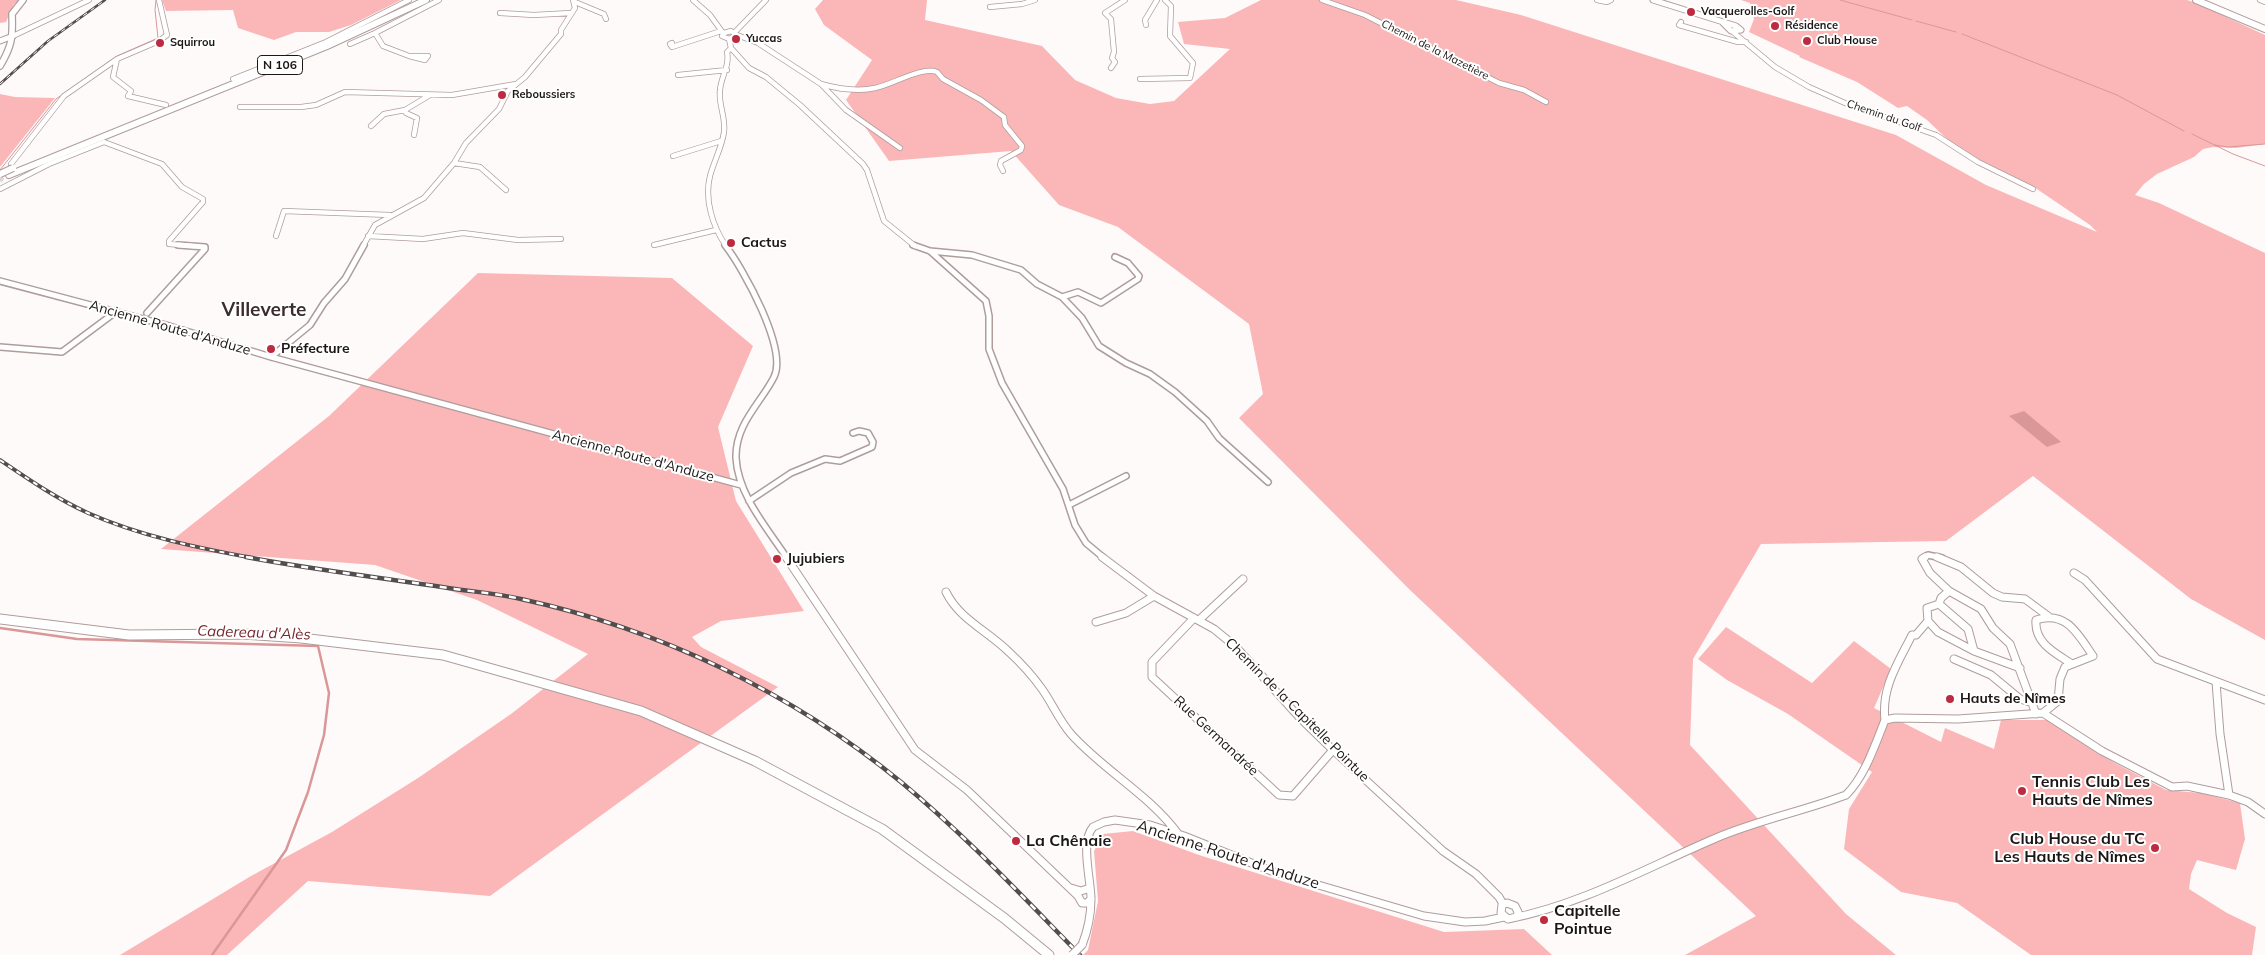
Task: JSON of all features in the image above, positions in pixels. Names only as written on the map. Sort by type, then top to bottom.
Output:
[{"type":"main road","points":[[0,66],[10,49],[13,36],[12,14],[23,0]]},
{"type":"main road","name":"N 106","points":[[0,174],[132,124],[342,40],[426,0]]},
{"type":"main road","points":[[2196,0],[2265,29]]},
{"type":"main road","name":"N 106","points":[[0,178],[11,169]]},
{"type":"main road","points":[[0,619],[129,635],[243,634],[301,638],[433,654],[641,711],[755,761],[882,829],[1004,918],[1049,955]]},
{"type":"street","points":[[0,42],[89,0]]},
{"type":"street","points":[[11,169],[48,114],[64,96],[117,59],[159,41],[167,35],[168,30],[161,13],[159,0]]},
{"type":"street","points":[[233,79],[326,42],[409,0]]},
{"type":"street","points":[[350,44],[439,0]]},
{"type":"street","points":[[692,0],[710,15],[723,32],[722,36],[729,39]]},
{"type":"street","points":[[729,39],[736,34],[766,0]]},
{"type":"street","points":[[990,7],[1022,4],[1034,0]]},
{"type":"street","points":[[1111,68],[1114,62],[1111,58],[1114,52],[1111,19],[1105,13],[1125,0]]},
{"type":"street","points":[[1146,25],[1145,20],[1157,0]]},
{"type":"street","points":[[1140,79],[1190,78],[1192,63],[1170,36],[1171,6],[1164,0]]},
{"type":"street","name":"Chemin de la Mazetière","points":[[1322,0],[1365,15],[1499,83],[1524,90],[1546,102]]},
{"type":"street","points":[[1597,0],[1607,2],[1610,0]]},
{"type":"street","points":[[1653,0],[1723,23],[1737,33],[1741,30],[1740,28],[1729,27]]},
{"type":"street","points":[[2260,0],[2265,2]]},
{"type":"street","points":[[272,358],[310,324],[324,303],[345,279],[375,225],[390,215],[424,198],[454,163],[466,143],[499,109],[508,91],[539,62],[561,34],[571,13],[574,1],[600,11],[604,14],[606,20]]},
{"type":"street","points":[[500,13],[539,15],[571,13]]},
{"type":"street","points":[[1681,22],[1679,25],[1738,42],[1746,42]]},
{"type":"street","points":[[672,43],[670,45],[672,46],[723,32],[736,34],[758,43],[821,84],[846,110],[900,148]]},
{"type":"street","points":[[375,33],[384,46],[409,56]]},
{"type":"street","name":"Chemin du Golf","points":[[1737,33],[1775,67],[1809,87],[1844,103],[1928,131],[1978,162],[2033,189]]},
{"type":"street","points":[[729,39],[731,48],[727,52],[729,60],[720,91],[725,114],[724,134],[709,178],[708,190],[716,230],[739,264],[755,295],[769,329],[778,364],[775,376],[747,418],[736,440],[735,457],[741,485],[749,501],[915,750],[967,790],[1068,887],[1082,903],[1087,903],[1091,899]]},
{"type":"street","name":"Chemin de la Capitelle Pointue","points":[[731,48],[749,68],[766,77],[800,105],[863,164],[867,170],[884,221],[916,247],[930,251],[986,301],[989,316],[989,349],[1002,384],[1063,488],[1075,525],[1086,543],[1154,596],[1214,629],[1236,647],[1333,750],[1443,851],[1476,874],[1504,902],[1515,906],[1518,914]]},
{"type":"street","points":[[117,59],[114,77],[131,91],[128,96],[166,105]]},
{"type":"street","points":[[678,75],[727,70]]},
{"type":"street","points":[[821,84],[845,90],[872,90],[924,70],[937,72],[943,79],[981,100],[1004,117],[1005,125],[1022,146],[1020,150],[1001,162],[1000,165],[1003,171]]},
{"type":"street","points":[[240,107],[301,107],[316,105],[345,92],[390,95],[452,95],[517,84]]},
{"type":"street","points":[[371,126],[384,114],[405,110],[432,94]]},
{"type":"street","points":[[405,110],[406,113],[416,118],[414,135]]},
{"type":"street","points":[[673,156],[721,141]]},
{"type":"street","points":[[0,189],[49,164],[104,142],[162,164],[182,187],[203,199],[203,202],[169,241],[169,244],[205,247],[205,249],[147,313]]},
{"type":"street","points":[[454,163],[480,167],[506,190]]},
{"type":"street","points":[[276,236],[284,211],[390,215]]},
{"type":"street","points":[[654,245],[716,230]]},
{"type":"street","points":[[368,236],[423,239],[463,233],[518,240],[561,239]]},
{"type":"street","points":[[930,251],[972,255],[1020,270],[1037,284],[1062,297],[1082,318],[1099,346],[1126,363],[1150,374],[1175,392],[1207,421],[1219,438],[1268,482]]},
{"type":"street","points":[[1062,297],[1078,292],[1101,303],[1138,279],[1138,276],[1128,263],[1115,257]]},
{"type":"street","name":"Ancienne Route d'Anduze","points":[[0,281],[117,312],[272,358],[741,485]]},
{"type":"street","points":[[0,347],[62,352],[117,312]]},
{"type":"street","points":[[749,501],[791,473],[825,459],[840,461],[872,447],[873,442],[868,433],[858,431],[853,433]]},
{"type":"street","points":[[1069,505],[1126,476]]},
{"type":"street","points":[[1885,720],[1907,717],[1958,719],[2039,714],[2058,701],[2060,679],[2065,666],[2093,656],[2072,625],[2048,616],[2025,599],[2002,597],[1993,593],[1960,567],[1942,558],[1928,555],[1922,559],[1930,573],[1949,590],[1981,609],[1993,628],[2010,644],[2020,668],[2030,702],[2039,714],[2102,751],[2172,787],[2187,786],[2229,795],[2248,802],[2265,814]]},
{"type":"street","points":[[2074,573],[2085,580],[2157,658],[2265,700]]},
{"type":"street","points":[[1196,619],[1244,579]]},
{"type":"street","points":[[1939,604],[1941,598],[1949,590]]},
{"type":"street","points":[[946,592],[948,598],[961,614],[995,638],[1031,676],[1072,735],[1099,761],[1164,813],[1179,835]]},
{"type":"street","points":[[1096,622],[1104,622],[1147,602],[1154,596]]},
{"type":"street","points":[[1939,604],[1927,608],[1928,621],[1938,632],[1974,651],[2020,668]]},
{"type":"street","points":[[1939,604],[1968,630],[1974,651]]},
{"type":"street","points":[[2048,616],[2036,620],[2034,629],[2037,636],[2072,664]]},
{"type":"street","name":"Rue Germandrée","points":[[1196,619],[1152,662],[1152,677],[1279,795],[1293,796],[1333,750]]},
{"type":"street","points":[[1518,914],[1535,914],[1632,877],[1718,837],[1846,795],[1859,778],[1876,744],[1885,720],[1882,707],[1891,674],[1912,636],[1916,635],[1928,621]]},
{"type":"street","points":[[1954,659],[1991,675],[2020,699],[2030,702]]},
{"type":"street","points":[[2216,682],[2220,734],[2229,795]]},
{"type":"street","name":"Ancienne Route d'Anduze","points":[[1072,955],[1082,945],[1088,930],[1091,899],[1087,851],[1088,833],[1095,826],[1105,821],[1114,820],[1143,825],[1179,835],[1252,865],[1422,915],[1468,922],[1500,916],[1511,920],[1518,914]]},
{"type":"street","points":[[1068,887],[1081,891],[1090,888]]},
{"type":"street","points":[[1500,916],[1504,902]]},
{"type":"shaded area","points":[[0,0],[20,0],[14,4],[6,22],[0,23]]},
{"type":"shaded area","points":[[162,0],[401,0],[351,25],[329,32],[296,32],[274,40],[238,28],[233,10],[166,11]]},
{"type":"shaded area","points":[[823,0],[927,0],[925,20],[1042,46],[1075,80],[1116,98],[1150,104],[1174,101],[1230,49],[1184,44],[1178,22],[1225,18],[1261,0],[1456,0],[1521,15],[1896,135],[1986,185],[2097,232],[2090,225],[2031,185],[1987,165],[1951,143],[1927,120],[1907,106],[1898,108],[1857,82],[1799,57],[1749,32],[1754,19],[1750,3],[1741,0],[2187,0],[2196,3],[2265,35],[2265,144],[2236,148],[2213,147],[2203,149],[2194,157],[2157,174],[2144,184],[2135,195],[2159,203],[2265,253],[2265,640],[2191,599],[2033,476],[1946,541],[1761,544],[1693,659],[1690,745],[1846,914],[1896,955],[1685,955],[1756,916],[1410,590],[1239,418],[1263,394],[1249,324],[1118,227],[1059,205],[1011,151],[889,161],[846,100],[872,60],[824,25],[815,9]]},
{"type":"shaded area","points":[[0,94],[15,97],[55,98],[0,167]]},
{"type":"shaded area","points":[[478,273],[672,278],[753,346],[718,427],[736,501],[804,611],[721,621],[692,637],[701,647],[778,687],[490,896],[308,881],[227,955],[120,955],[251,876],[332,832],[418,778],[511,714],[588,654],[477,600],[375,565],[161,549],[329,416]]},
{"type":"shaded area","points":[[2024,411],[2061,442],[2047,447],[2009,416]]},
{"type":"shaded area","name":"Tennis Club Les Hauts de Nîmes","points":[[1726,627],[1812,683],[1854,641],[1891,669],[1874,708],[1941,742],[1945,728],[1994,749],[2001,720],[2047,720],[2113,762],[2166,790],[2201,793],[2240,803],[2245,839],[2236,870],[2197,860],[2191,874],[2189,889],[2227,913],[2256,927],[2252,955],[2031,955],[1957,903],[1901,892],[1844,849],[1849,809],[1872,772],[1788,714],[1727,680],[1698,659]]},
{"type":"shaded area","points":[[1133,831],[1199,855],[1444,932],[1524,929],[1552,955],[1083,955],[1088,950],[1098,901],[1094,851],[1103,834]]},
{"type":"waterway","name":"Cadereau d'Alès","points":[[0,170],[56,99],[117,56],[158,38],[155,10],[156,0]]},
{"type":"waterway","points":[[1840,0],[1912,20]]},
{"type":"waterway","points":[[1916,21],[1956,32]]},
{"type":"waterway","points":[[1962,34],[2117,95],[2184,131]]},
{"type":"waterway","points":[[2192,134],[2233,154],[2265,166]]},
{"type":"waterway","points":[[2215,145],[2228,147],[2265,144]]},
{"type":"waterway","name":"Cadereau d'Alès","points":[[0,628],[77,639],[318,646],[329,693],[324,735],[308,792],[286,850],[212,955]]},
{"type":"tunnel","points":[[0,181],[7,170]]},
{"type":"railway","points":[[0,84],[48,41],[105,0]]},
{"type":"railway","points":[[0,460],[65,501],[108,521],[149,535],[253,558]]},
{"type":"railway","points":[[246,557],[521,599],[623,628],[673,646],[722,668],[769,692],[815,720],[901,782],[970,844],[1080,955]]},
{"type":"place","name":"Vacquerolles-Golf","points":[[1691,12]]},
{"type":"place","name":"Résidence","points":[[1775,26]]},
{"type":"place","name":"Yuccas","points":[[736,39]]},
{"type":"place","name":"Club House","points":[[1807,41]]},
{"type":"place","name":"Squirrou","points":[[160,43]]},
{"type":"place","name":"Reboussiers","points":[[502,95]]},
{"type":"place","name":"Cactus","points":[[731,243]]},
{"type":"place","name":"Préfecture","points":[[271,349]]},
{"type":"place","name":"Jujubiers","points":[[777,559]]},
{"type":"place","name":"Hauts de Nîmes","points":[[1950,699]]},
{"type":"place","name":"Tennis Club Les Hauts de Nîmes","points":[[2022,791]]},
{"type":"place","name":"La Chênaie","points":[[1016,841]]},
{"type":"place","name":"Club House du TC Les Hauts de Nîmes","points":[[2155,848]]},
{"type":"place","name":"Capitelle Pointue","points":[[1544,920]]},
{"type":"district","name":"Villeverte","points":[[264,310]]}]
